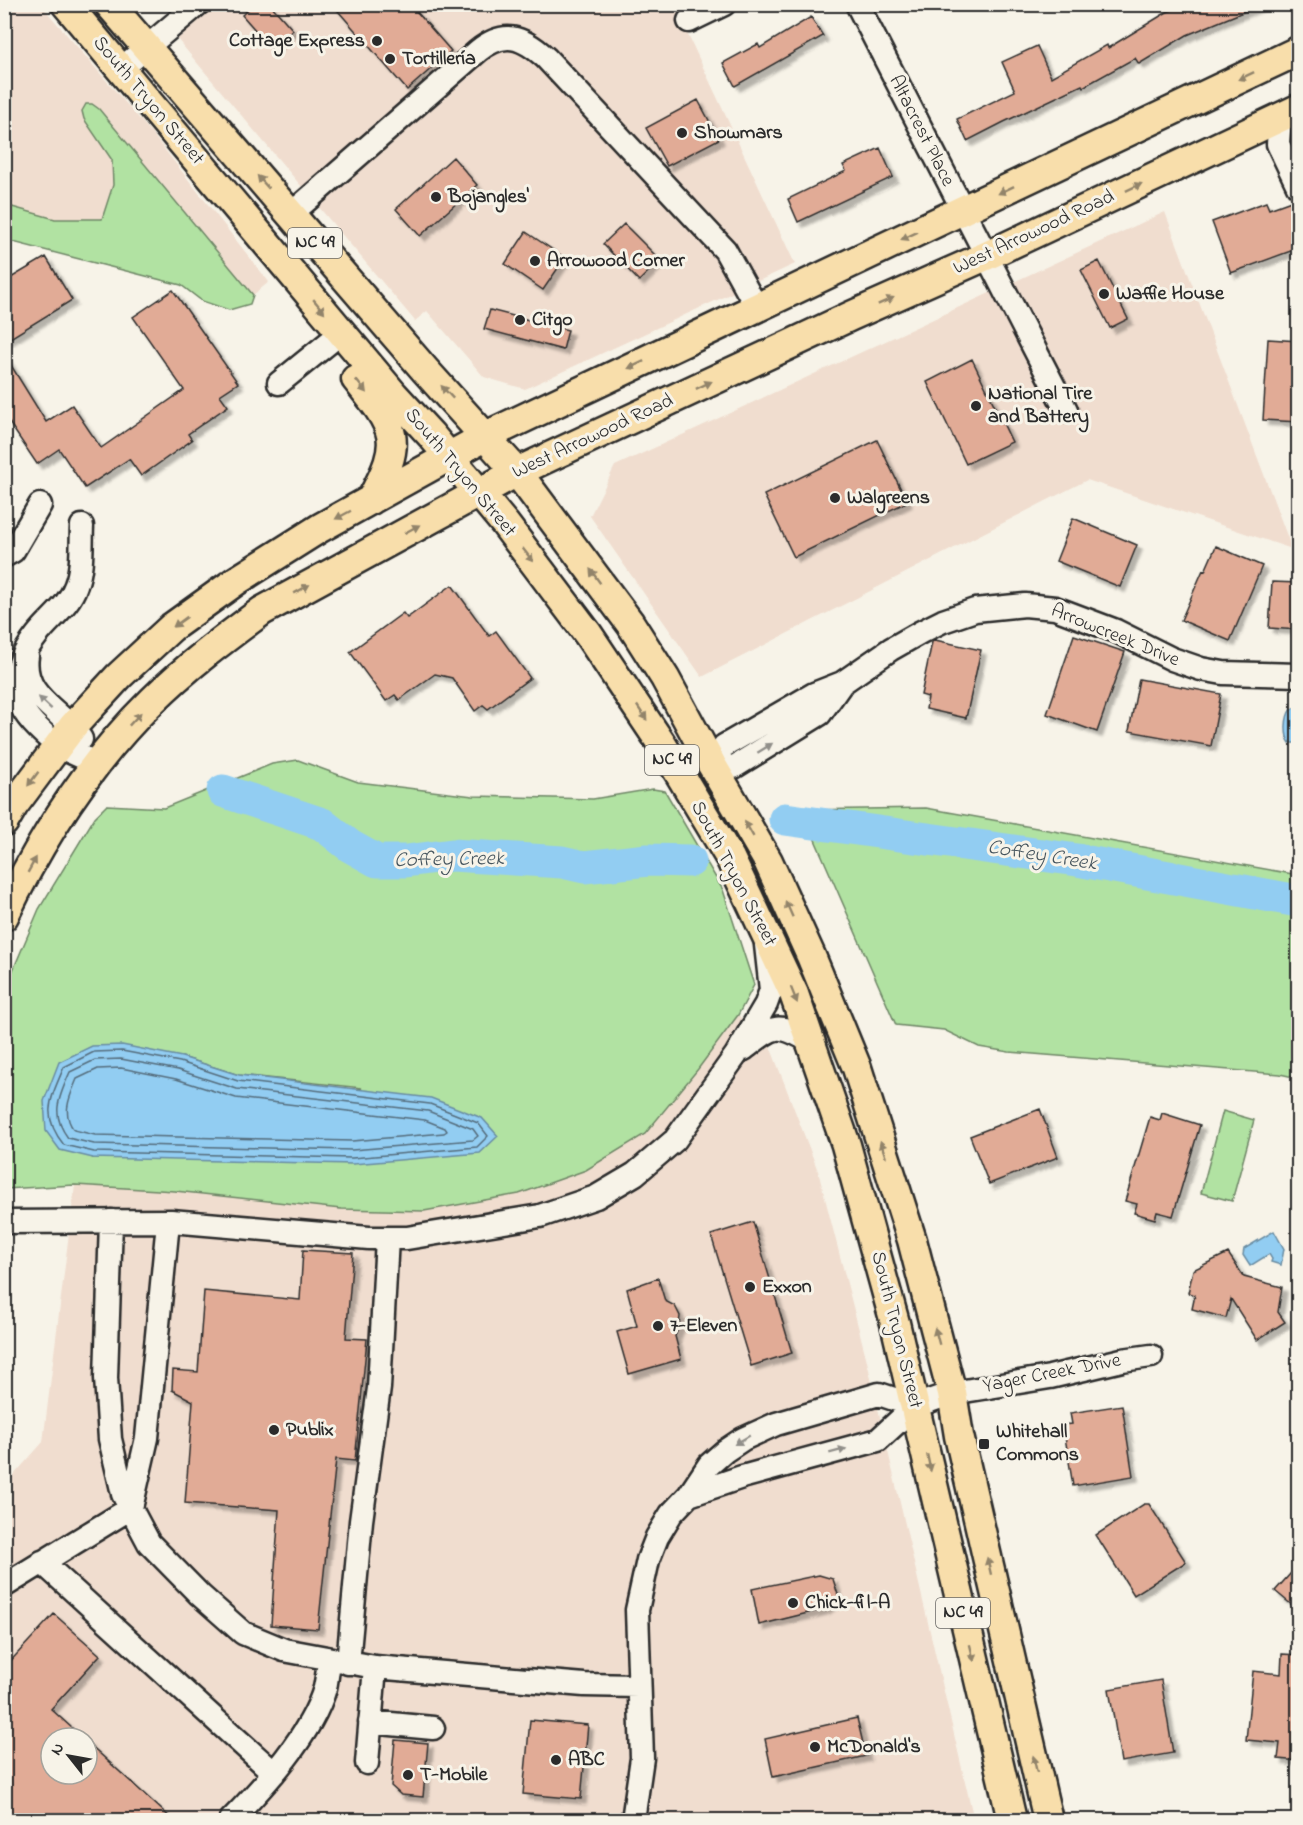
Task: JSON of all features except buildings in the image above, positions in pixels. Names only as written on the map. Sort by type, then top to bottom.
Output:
[{"type":"main road","name":"South Tryon Street","points":[[66,4],[505,524],[588,634],[661,743],[730,858],[794,994],[846,1145],[895,1323],[1012,1821]]},
{"type":"main road","name":"South Tryon Street","points":[[109,4],[425,370],[517,472],[630,623],[665,678],[768,861],[811,956],[857,1068],[912,1240],[952,1393],[961,1444],[1048,1821]]},
{"type":"main road","points":[[4,822],[14,805],[66,736],[111,684],[172,627],[236,581],[320,528],[486,436],[1299,51]]},
{"type":"main road","name":"West Arrowood Road","points":[[4,916],[51,830],[96,763],[153,700],[200,659],[262,611],[517,472],[851,316],[1292,120]]},
{"type":"main road","points":[[342,332],[347,368],[384,415],[392,437],[392,455],[386,474],[371,500]]},
{"type":"street","points":[[121,69],[198,4]]},
{"type":"street","points":[[689,21],[724,4]]},
{"type":"street","name":"Altacrest Place","points":[[857,4],[1066,410]]},
{"type":"street","points":[[291,214],[491,40],[506,37],[522,41],[535,48],[546,58],[725,250],[756,308]]},
{"type":"street","points":[[1292,120],[1278,144],[1299,186]]},
{"type":"street","points":[[279,383],[342,332]]},
{"type":"street","points":[[4,555],[13,551],[40,505]]},
{"type":"street","points":[[82,526],[77,584],[68,602],[37,635],[29,648],[26,662],[35,693],[66,736],[96,763]]},
{"type":"street","name":"Arrowcreek Drive","points":[[712,765],[734,767],[820,714],[842,682],[891,649],[943,621],[975,610],[1025,605],[1055,608],[1116,631],[1172,659],[1201,669],[1223,673],[1299,675]]},
{"type":"street","points":[[4,1222],[168,1222],[407,1238],[540,1216],[596,1197],[636,1174],[675,1140],[736,1055],[766,1004],[771,990],[765,932]]},
{"type":"street","points":[[736,1055],[762,1035],[779,1027],[787,1028],[810,1041]]},
{"type":"street","points":[[111,1221],[106,1378],[110,1439],[123,1494],[149,1542],[200,1595],[243,1633],[284,1650],[338,1662],[375,1667],[584,1685],[638,1686]]},
{"type":"street","points":[[4,1586],[131,1508],[147,1438],[168,1222]]},
{"type":"street","points":[[231,1821],[274,1773],[308,1725],[338,1662],[361,1521],[379,1389],[387,1238]]},
{"type":"street","name":"Yager Creek Drive","points":[[915,1406],[952,1393],[1050,1377],[1122,1360],[1151,1356]]},
{"type":"street","points":[[633,1821],[642,1758],[638,1686],[638,1610],[648,1560],[657,1537],[671,1514],[689,1495],[709,1465],[725,1451],[743,1439],[776,1424],[879,1394],[915,1406],[878,1440],[742,1477],[689,1495]]},
{"type":"street","points":[[42,1562],[274,1773]]},
{"type":"street","points":[[367,1762],[375,1667]]},
{"type":"street","points":[[370,1722],[433,1728]]},
{"type":"shaded area","points":[[4,5],[41,5],[150,131],[269,282],[253,295],[5,231]]},
{"type":"shaded area","points":[[217,5],[674,5],[795,264],[525,389],[484,377],[427,311],[415,321],[177,39]]},
{"type":"shaded area","points":[[1165,212],[1292,549],[1087,480],[702,677],[590,516],[615,466]]},
{"type":"shaded area","points":[[738,1015],[770,1046],[818,1171],[866,1357],[974,1820],[5,1820],[5,1485],[43,1442],[75,1185],[175,1191],[341,1209],[424,1211],[698,1069]]},
{"type":"green space","points":[[86,104],[92,104],[99,109],[253,295],[250,304],[229,310],[202,301],[181,285],[5,240],[5,205],[55,219],[102,219],[113,185],[112,160],[84,119],[82,111]]},
{"type":"green space","points":[[298,760],[358,782],[473,796],[593,799],[653,789],[665,791],[723,890],[754,985],[738,1015],[645,1134],[586,1170],[519,1194],[424,1211],[341,1209],[175,1191],[75,1185],[5,1189],[5,989],[39,909],[95,817],[107,805],[164,808],[272,764]],"holes":[[[182,1057],[239,1075],[362,1088],[130,1158],[93,1158]]]},
{"type":"green space","points":[[926,808],[1298,875],[1298,1078],[1280,1074],[1009,1052],[979,1047],[944,1030],[896,1025],[802,810]]},
{"type":"green space","points":[[1223,1111],[1254,1120],[1232,1201],[1201,1193]]},
{"type":"water","points":[[1298,707],[1298,743],[1290,743],[1286,731],[1287,717],[1291,709]]},
{"type":"water","points":[[122,1045],[182,1057],[239,1075],[431,1098],[482,1118],[498,1136],[480,1153],[353,1164],[93,1158],[60,1150],[46,1131],[44,1101],[59,1062],[92,1046]]},
{"type":"water","points":[[1274,1231],[1284,1249],[1281,1265],[1271,1262],[1269,1254],[1250,1266],[1243,1255],[1244,1249]]},
{"type":"waterway","name":"Coffey Creek","points":[[4,707],[8,708]]},
{"type":"waterway","name":"Coffey Creek","points":[[223,791],[322,824],[350,846],[377,861],[406,861],[452,855],[562,862],[584,867],[648,860],[690,861]]},
{"type":"waterway","name":"Coffey Creek","points":[[785,819],[1077,860],[1298,901]]},
{"type":"place","name":"Cottage Express","points":[[377,41]]},
{"type":"place","name":"Tortillería","points":[[390,59]]},
{"type":"place","name":"Showmars","points":[[682,133]]},
{"type":"place","name":"Bojangles'","points":[[436,197]]},
{"type":"place","name":"Arrowood Corner","points":[[535,261]]},
{"type":"place","name":"Waffle House","points":[[1104,294]]},
{"type":"place","name":"Citgo","points":[[520,320]]},
{"type":"place","name":"National Tire and Battery","points":[[976,406]]},
{"type":"place","name":"Walgreens","points":[[835,498]]},
{"type":"place","name":"Exxon","points":[[750,1287]]},
{"type":"place","name":"7-Eleven","points":[[658,1326]]},
{"type":"place","name":"Publix","points":[[274,1430]]},
{"type":"place","name":"Whitehall Commons","points":[[984,1444]]},
{"type":"place","name":"Chick-fil-A","points":[[793,1603]]},
{"type":"place","name":"McDonald's","points":[[815,1747]]},
{"type":"place","name":"ABC","points":[[556,1760]]},
{"type":"place","name":"T-Mobile","points":[[408,1775]]}]
